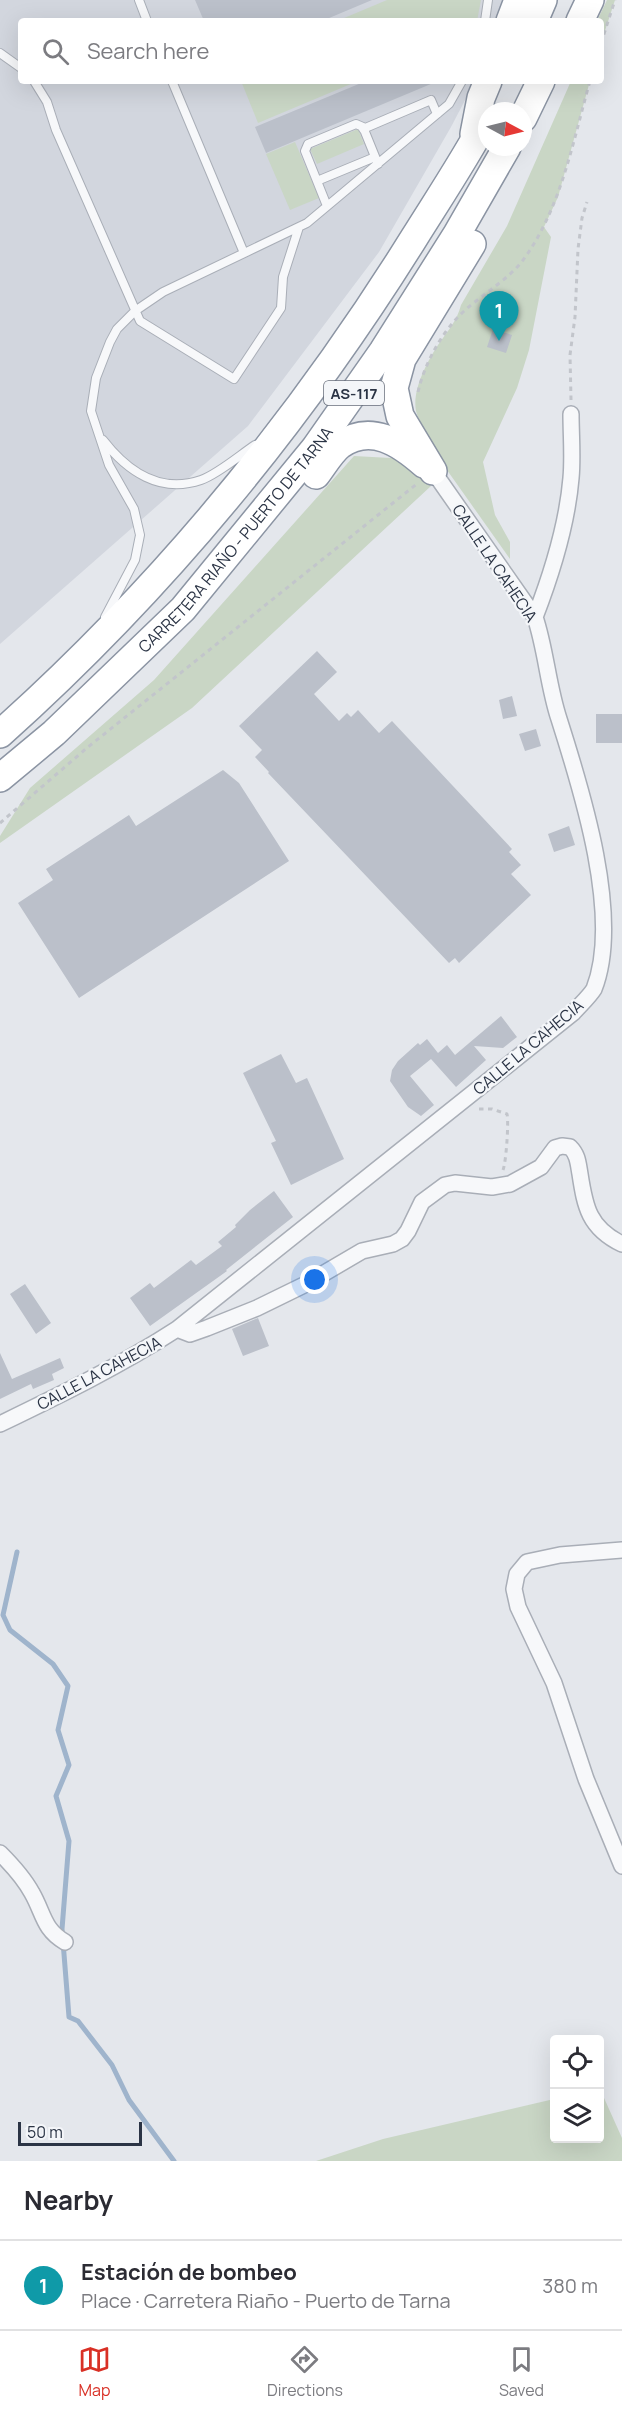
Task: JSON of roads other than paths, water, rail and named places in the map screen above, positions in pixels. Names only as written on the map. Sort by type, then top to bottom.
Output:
[{"type":"highway","points":[[511,18],[518,0]]},
{"type":"highway","points":[[535,18],[543,0]]},
{"type":"highway","points":[[567,18],[575,0]]},
{"type":"highway","points":[[581,18],[590,0]]},
{"type":"highway","points":[[471,147],[481,98],[487,84]]},
{"type":"highway","points":[[495,102],[504,84]]},
{"type":"highway","points":[[531,102],[540,84]]},
{"type":"highway","name":"CARRETERA RIAÑO - PUERTO DE TARNA","points":[[0,734],[85,652],[177,555],[243,480],[371,307],[478,134]]},
{"type":"highway","name":"CARRETERA RIAÑO - PUERTO DE TARNA","points":[[0,778],[54,733],[183,609],[315,448],[384,351],[503,156]]},
{"type":"highway","points":[[433,471],[400,416],[394,388],[402,359],[490,214],[504,156]]},
{"type":"highway","points":[[183,609],[230,575],[280,520],[340,446],[362,435],[385,437],[433,471]]},
{"type":"street","points":[[535,617],[549,580],[568,507],[572,476],[571,414]]},
{"type":"street","name":"CALLE LA CAHECIA","points":[[0,1424],[110,1370],[177,1329],[573,1013],[594,989],[605,963],[610,942],[609,911],[598,839],[558,718],[546,670],[542,637],[535,617],[433,471]]},
{"type":"street","points":[[177,1329],[190,1334],[207,1328],[257,1308],[304,1285],[363,1251],[393,1244],[402,1239],[422,1202],[445,1185],[455,1183],[492,1187],[510,1184],[542,1167],[555,1148],[562,1146],[570,1148],[578,1160],[585,1207],[595,1224],[610,1238],[622,1244]]},
{"type":"street","points":[[622,1551],[561,1555],[527,1562],[517,1574],[514,1589],[518,1607],[554,1683],[586,1779],[622,1866]]},
{"type":"street","points":[[0,1853],[22,1876],[50,1932],[62,1940]]},
{"type":"lane","points":[[139,0],[146,18]]},
{"type":"lane","points":[[485,18],[488,0]]},
{"type":"lane","points":[[0,53],[18,66]]},
{"type":"lane","points":[[36,84],[47,102],[56,130],[140,321],[234,379],[281,308],[283,277],[299,227]]},
{"type":"lane","points":[[173,84],[244,254]]},
{"type":"lane","points":[[85,652],[135,560],[140,536],[134,509],[109,465],[92,411],[96,378],[114,335],[135,310],[163,292],[307,223],[377,160],[449,104],[460,84]]},
{"type":"lane","points":[[363,129],[431,100],[437,114]]},
{"type":"lane","points":[[327,206],[305,152],[308,144],[356,124],[363,129],[377,160]]},
{"type":"lane","points":[[317,181],[377,160]]},
{"type":"lane","points":[[100,436],[118,460],[139,475],[158,482],[179,485],[203,480],[286,424]]},
{"type":"waterway","points":[[17,1552],[3,1615],[10,1630],[53,1664],[68,1686],[58,1730],[69,1765],[56,1796],[69,1841],[62,1929],[69,2017],[78,2021],[112,2065],[129,2100],[174,2161]]},
{"type":"place","name":"Estación de bombeo","points":[[499,341]]}]
